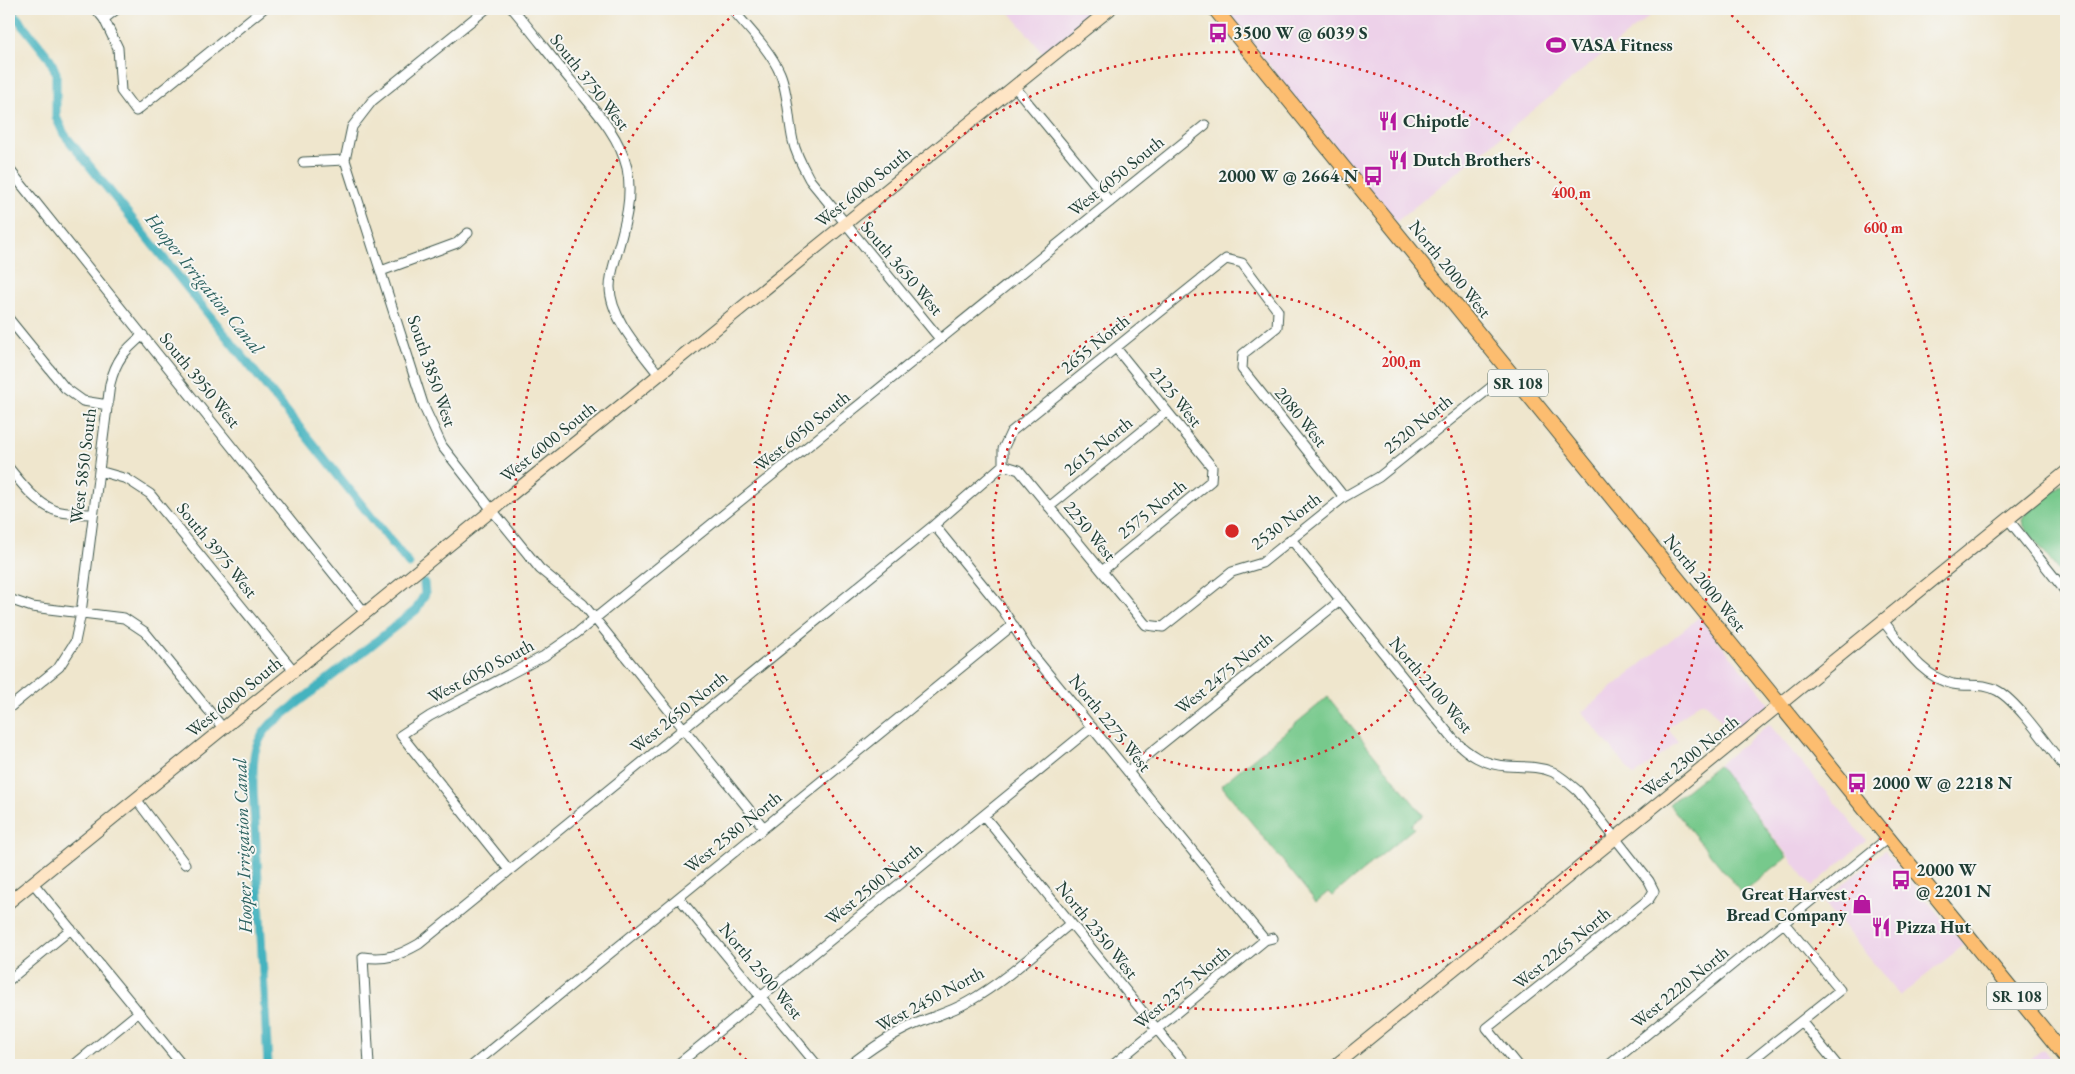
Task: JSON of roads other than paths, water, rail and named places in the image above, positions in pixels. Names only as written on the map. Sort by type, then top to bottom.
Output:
[{"type":"main road","name":"North 2000 West","points":[[1215,9],[2066,1058]]},
{"type":"street","points":[[96,9],[104,19],[118,48],[121,91],[136,111],[263,9]]},
{"type":"street","points":[[104,19],[117,9]]},
{"type":"street","points":[[303,162],[345,160],[352,127],[372,101],[486,9]]},
{"type":"street","name":"South 3750 West","points":[[513,9],[605,123],[618,144],[626,167],[630,190],[628,212],[613,267],[610,287],[616,312],[630,337],[659,375]]},
{"type":"street","name":"South 3650 West","points":[[732,9],[767,52],[780,72],[786,95],[793,141],[799,161],[810,180],[940,339]]},
{"type":"street","name":"West 6000 South","points":[[9,902],[1110,9]]},
{"type":"street","points":[[1014,86],[1110,202]]},
{"type":"street","name":"West 6050 South","points":[[509,870],[401,735],[445,708],[544,656],[595,619],[1205,125]]},
{"type":"street","name":"South 3850 West","points":[[345,160],[424,407],[442,446],[540,569],[583,604],[764,828]]},
{"type":"street","name":"South 3950 West","points":[[9,169],[365,613]]},
{"type":"street","points":[[381,271],[457,243],[468,233]]},
{"type":"street","name":"2655 North","points":[[1003,465],[1003,449],[1011,432],[1226,259],[1242,264],[1278,311],[1277,327],[1243,354]]},
{"type":"street","points":[[9,319],[65,388],[83,401],[108,405]]},
{"type":"street","name":"West 5850 South","points":[[9,708],[59,667],[75,642],[115,366],[126,349],[143,335]]},
{"type":"street","name":"2125 West","points":[[1116,348],[1212,467]]},
{"type":"street","name":"2080 West","points":[[1243,354],[1242,369],[1344,497]]},
{"type":"street","name":"2520 North","points":[[1344,497],[1379,476],[1510,372]]},
{"type":"street","name":"2615 North","points":[[1049,506],[1166,410]]},
{"type":"street","name":"2250 West","points":[[1003,465],[1019,470],[1146,625]]},
{"type":"street","name":"West 2650 North","points":[[369,1065],[363,956],[381,959],[400,954],[419,944],[934,525],[1003,465]]},
{"type":"street","name":"2575 North","points":[[1102,571],[1211,481],[1212,467]]},
{"type":"street","points":[[9,468],[40,503],[56,511],[93,514]]},
{"type":"street","name":"South 3975 West","points":[[99,471],[127,479],[150,494],[294,671]]},
{"type":"street","name":"West 2300 North","points":[[1336,1065],[2066,472]]},
{"type":"street","name":"2530 North","points":[[1146,625],[1163,627],[1232,572],[1262,563],[1344,497]]},
{"type":"street","points":[[2008,519],[2066,592]]},
{"type":"street","name":"North 2275 West","points":[[934,525],[1013,625],[1028,649],[1269,939]]},
{"type":"street","name":"North 2100 West","points":[[1291,539],[1453,739],[1478,759],[1494,764],[1539,768],[1566,780],[1578,791],[1650,881],[1654,891]]},
{"type":"street","points":[[9,599],[32,607],[124,618],[145,632],[223,728]]},
{"type":"street","name":"West 2475 North","points":[[1128,771],[1341,600]]},
{"type":"street","points":[[1884,621],[1922,669],[1937,680],[1955,684],[1982,685],[1997,690],[2010,700],[2066,769]]},
{"type":"street","name":"West 2580 North","points":[[473,1065],[1013,625]]},
{"type":"street","name":"West 2500 North","points":[[677,1065],[1092,727]]},
{"type":"street","points":[[136,799],[185,864]]},
{"type":"street","name":"North 2350 West","points":[[984,816],[1186,1065]]},
{"type":"street","name":"West 2220 North","points":[[1609,1065],[1888,838]]},
{"type":"street","points":[[33,883],[182,1065]]},
{"type":"street","name":"West 2265 North","points":[[1517,1065],[1488,1028],[1649,899],[1654,891]]},
{"type":"street","name":"North 2500 West","points":[[678,898],[762,996],[817,1065]]},
{"type":"street","name":"West 2450 North","points":[[850,1065],[888,1038],[912,1026],[940,1016],[994,986],[1071,923]]},
{"type":"street","points":[[1746,1065],[1840,990],[1784,923]]},
{"type":"street","points":[[9,980],[71,929]]},
{"type":"street","name":"West 2375 North","points":[[1113,1065],[1269,939]]},
{"type":"street","points":[[74,1065],[139,1012]]},
{"type":"street","points":[[1801,1021],[1837,1065]]},
{"type":"waterway","name":"Hooper Irrigation Canal","points":[[10,9],[50,59],[56,73],[56,117],[64,134],[409,564]]},
{"type":"waterway","name":"Hooper Irrigation Canal","points":[[268,1065],[253,788],[254,754],[260,739],[271,724],[416,610],[425,594],[424,583]]},
{"type":"place","name":"3500 W @ 6039 S","points":[[1218,33]]},
{"type":"place","name":"VASA Fitness","points":[[1556,45]]},
{"type":"place","name":"Chipotle","points":[[1388,121]]},
{"type":"place","name":"Dutch Brothers","points":[[1398,160]]},
{"type":"place","name":"2000 W @ 2664 N","points":[[1373,176]]},
{"type":"place","name":"2000 W @ 2218 N","points":[[1857,783]]},
{"type":"place","name":"2000 W @ 2201 N","points":[[1901,880]]},
{"type":"place","name":"Great Harvest Bread Company","points":[[1862,904]]},
{"type":"place","name":"Pizza Hut","points":[[1881,927]]}]
